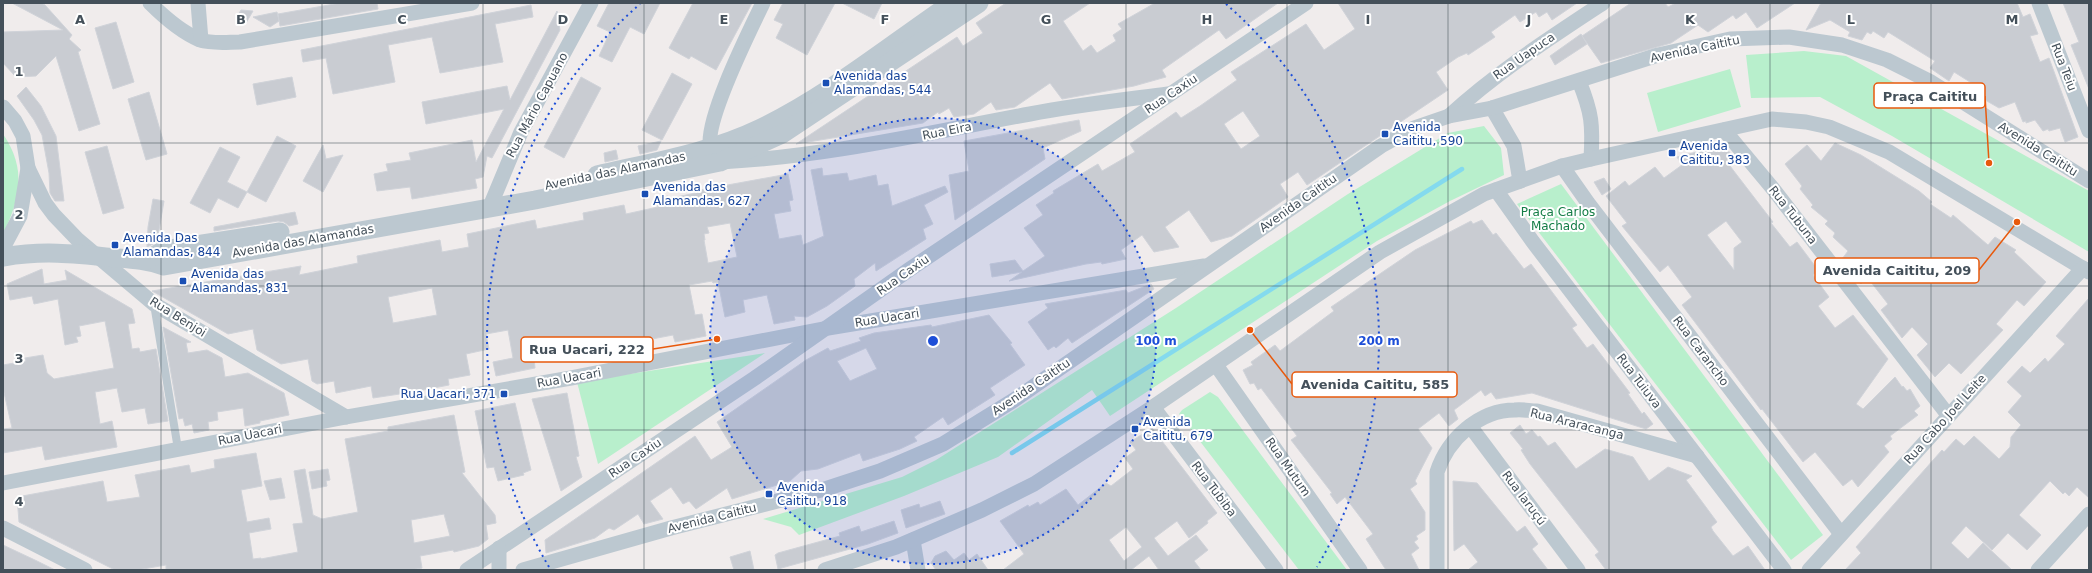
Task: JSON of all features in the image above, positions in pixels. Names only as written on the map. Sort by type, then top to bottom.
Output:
[{"type":"street","points":[[150,3],[183,30],[201,40],[218,42],[240,42],[472,3]]},
{"type":"street","points":[[198,3],[201,40]]},
{"type":"street","name":"Rua Mário Capuano","points":[[491,202],[521,132],[591,3]]},
{"type":"street","points":[[715,155],[712,129],[723,91],[763,3]]},
{"type":"street","name":"Avenida das Alamandas","points":[[97,256],[147,260],[164,266],[491,202],[715,155],[782,134],[950,8],[979,3]]},
{"type":"street","name":"Rua Caxiu","points":[[467,570],[828,328],[910,269],[1306,3]]},
{"type":"street","name":"Rua Uapuca","points":[[1449,116],[1479,88],[1513,62],[1603,3]]},
{"type":"street","name":"Rua Teiu","points":[[2039,3],[2089,131]]},
{"type":"street","name":"Avenida Caititu","points":[[524,570],[671,528],[825,489],[880,471],[943,444],[1014,400],[1381,146],[1414,128],[1449,116],[1492,108],[1658,55],[1730,39],[1789,37],[1842,45],[1887,60],[1931,82],[2089,181]]},
{"type":"street","points":[[1579,81],[1591,113],[1591,159]]},
{"type":"street","name":"Rua Eira","points":[[715,155],[770,160],[804,156],[885,143],[1031,114],[1173,93]]},
{"type":"street","points":[[3,107],[15,121],[23,136],[28,168],[45,202],[54,215],[97,256]]},
{"type":"street","points":[[1492,108],[1514,146],[1520,181]]},
{"type":"street","points":[[825,570],[913,540],[982,510],[1034,484],[1216,365],[1380,252],[1484,194],[1562,166],[1591,159],[1772,119],[1806,122],[1829,127],[1852,135],[1889,152],[2086,270]]},
{"type":"street","name":"Rua Tubuna","points":[[1724,130],[1948,415]]},
{"type":"street","name":"Rua Carancho","points":[[1562,166],[1588,203],[1841,534]]},
{"type":"street","points":[[3,248],[20,216],[28,168]]},
{"type":"street","name":"Rua Tuiuva","points":[[1496,190],[1533,242],[1784,570]]},
{"type":"street","points":[[3,257],[44,252],[97,256]]},
{"type":"street","name":"Rua Benjoi","points":[[97,256],[154,304],[346,417]]},
{"type":"street","name":"Rua Uacari","points":[[3,483],[346,417],[571,378],[828,328],[1207,266]]},
{"type":"street","name":"Rua Cabo Joel Leite","points":[[1808,570],[1948,415],[2086,270]]},
{"type":"street","name":"Rua Mutum","points":[[1216,365],[1360,570]]},
{"type":"street","name":"Rua Tubiba","points":[[1153,407],[1276,570]]},
{"type":"street","name":"Rua Araracanga","points":[[1437,570],[1437,472],[1450,445],[1470,426],[1492,414],[1514,410],[1537,411],[1697,456]]},
{"type":"street","name":"Rua Iaruçú","points":[[1470,426],[1578,570]]},
{"type":"street","points":[[2038,570],[2089,514]]},
{"type":"street","points":[[3,528],[85,570]]},
{"type":"street","points":[[913,540],[918,570]]},
{"type":"street","points":[[499,548],[499,570]]},
{"type":"lane","points":[[154,304],[178,449]]},
{"type":"green space","points":[[1804,51],[1846,56],[2089,191],[2089,252],[1892,136],[1820,97],[1751,98],[1746,55]]},
{"type":"green space","points":[[1730,69],[1741,107],[1658,132],[1647,93]]},
{"type":"green space","points":[[1484,126],[1501,148],[1504,175],[1450,201],[1377,241],[1110,416],[1092,390],[998,457],[904,496],[799,535],[791,527],[763,519],[902,477],[936,460],[1176,308],[1348,194],[1448,133]]},
{"type":"green space","points":[[3,134],[16,159],[18,184],[14,209],[3,234]]},
{"type":"green space","name":"Praça Carlos Machado","points":[[1561,184],[1823,535],[1791,560],[1517,204]]},
{"type":"green space","points":[[765,353],[598,464],[577,382]]},
{"type":"green space","points":[[1210,392],[1218,397],[1347,570],[1299,570],[1179,414],[1182,410]]},
{"type":"building","points":[[12,3],[41,3],[45,5],[72,35],[69,39],[81,50],[78,52],[100,124],[79,131],[56,56],[36,76],[16,77],[3,63],[3,32],[63,30]]},
{"type":"building","points":[[340,3],[377,3],[378,9],[280,26],[278,14]]},
{"type":"building","points":[[609,3],[660,3],[644,34],[630,27],[612,62],[599,56],[610,32],[597,26]]},
{"type":"building","points":[[693,3],[752,3],[716,70],[691,56],[689,59],[669,48]]},
{"type":"building","points":[[783,3],[835,3],[807,55],[776,38],[783,24],[774,20]]},
{"type":"building","points":[[842,3],[882,3],[874,19]]},
{"type":"building","points":[[1006,3],[1090,3],[1063,21],[1083,51],[1091,45],[1097,53],[1116,41],[1113,35],[1122,29],[1118,24],[1155,3],[1278,3],[1226,39],[1219,30],[1162,70],[1166,77],[1134,86],[1062,99],[1050,83],[1015,107],[996,110],[991,102],[974,114],[954,117],[949,108],[939,114],[938,112],[923,123],[796,144],[957,37],[963,46],[983,33],[976,23]]},
{"type":"building","points":[[1338,3],[1577,3],[1552,20],[1547,12],[1539,17],[1536,12],[1520,22],[1515,15],[1491,32],[1495,37],[1468,55],[1467,53],[1458,57],[1436,72],[1448,90],[1307,185],[1298,172],[1280,184],[1288,197],[1232,236],[1211,242],[1189,210],[1165,227],[1179,247],[1154,252],[1142,235],[1121,250],[1126,259],[1102,264],[1101,262],[1086,264],[1009,281],[1022,272],[992,277],[990,264],[1015,260],[1023,271],[1045,256],[1024,228],[1043,215],[1036,205],[1054,193],[1053,191],[1098,164],[1102,171],[1135,152],[1130,144],[1176,112],[1181,118],[1200,106],[1237,80],[1231,72],[1306,24],[1324,50],[1355,29]],"holes":[[[1243,111],[1260,136],[1241,149],[1224,124]]]},
{"type":"building","points":[[1631,3],[1665,3],[1668,7],[1676,3],[1795,3],[1757,28],[1746,12],[1736,19],[1733,15],[1708,32],[1698,25],[1671,43],[1601,63],[1582,36]]},
{"type":"building","points":[[1821,3],[2017,3],[2023,17],[2030,14],[2038,34],[2030,36],[2040,62],[2049,58],[2078,137],[2065,142],[2060,128],[2043,131],[2035,120],[2026,123],[2026,121],[2023,122],[2015,102],[1999,108],[1973,93],[1978,87],[1954,72],[1949,81],[1930,68],[1935,61],[1888,32],[1884,38],[1873,31],[1871,34],[1867,32],[1862,40],[1848,36],[1850,32],[1830,20],[1806,30]]},
{"type":"building","points":[[2063,3],[2089,3],[2089,89],[2071,45],[2079,42]]},
{"type":"building","points":[[531,5],[533,17],[495,24],[503,62],[440,73],[432,37],[388,45],[395,82],[333,94],[326,58],[303,62],[301,50]]},
{"type":"building","points":[[241,10],[253,11],[246,23],[236,18]]},
{"type":"building","points":[[557,11],[560,30],[492,158],[487,156],[483,177],[475,179],[477,188],[412,199],[410,187],[377,191],[374,174],[388,171],[386,164],[411,160],[409,153],[472,140],[476,162],[504,109],[426,124],[422,102],[507,86],[510,100]]},
{"type":"building","points":[[277,12],[279,21],[270,27],[253,17]]},
{"type":"building","points":[[116,22],[134,82],[113,89],[95,28]]},
{"type":"building","points":[[1581,34],[1587,44],[1555,65],[1550,56]]},
{"type":"building","points":[[672,73],[692,84],[662,140],[642,130]]},
{"type":"building","points":[[292,77],[296,97],[257,105],[253,84]]},
{"type":"building","points":[[581,77],[601,88],[564,158],[544,147]]},
{"type":"building","points":[[26,87],[41,106],[56,136],[64,201],[55,201],[50,193],[49,173],[42,135],[34,120],[17,96]]},
{"type":"building","points":[[149,92],[167,154],[146,160],[128,99]]},
{"type":"building","points":[[1079,120],[1081,131],[1043,148],[1045,159],[955,220],[949,175],[969,171],[964,141]]},
{"type":"building","points":[[277,136],[296,146],[266,202],[247,192]]},
{"type":"building","points":[[661,141],[657,150],[640,154],[638,146]]},
{"type":"building","points":[[1835,143],[1861,155],[1919,191],[1932,202],[1930,204],[1951,218],[1953,215],[1988,245],[1995,237],[2016,250],[2014,252],[2046,282],[2024,306],[2017,300],[1996,324],[2003,330],[1961,374],[1949,363],[1935,377],[1917,355],[1928,344],[1912,327],[1902,338],[1881,310],[1888,304],[1867,277],[1861,284],[1842,259],[1848,251],[1833,237],[1835,233],[1825,224],[1828,221],[1811,207],[1813,205],[1800,189],[1802,186],[1785,164],[1807,145],[1821,161]]},
{"type":"building","points":[[323,145],[326,159],[343,155],[323,192],[303,181]]},
{"type":"building","points":[[1724,145],[1737,162],[1730,166],[1773,222],[1771,223],[1790,247],[1797,242],[1818,270],[1813,275],[1829,297],[1818,306],[1835,328],[1853,315],[1888,359],[1856,404],[1863,409],[1895,377],[1907,391],[1910,389],[1920,406],[1914,411],[1918,415],[1890,436],[1892,439],[1884,446],[1889,452],[1858,487],[1852,479],[1843,486],[1815,452],[1803,462],[1762,409],[1761,410],[1682,305],[1692,297],[1668,265],[1660,272],[1622,226],[1627,223],[1606,196],[1625,181],[1629,186],[1655,167],[1664,178],[1682,165],[1677,157]],"holes":[[[1726,221],[1742,242],[1734,248],[1734,270],[1707,235]]]},
{"type":"building","points":[[107,146],[124,208],[103,214],[85,152]]},
{"type":"building","points":[[220,147],[240,157],[227,182],[247,192],[238,208],[218,198],[210,213],[190,203]]},
{"type":"building","points":[[616,150],[618,159],[605,162],[604,153]]},
{"type":"building","points":[[822,168],[823,176],[847,173],[849,181],[876,175],[878,186],[888,184],[892,206],[945,186],[948,192],[924,205],[933,224],[923,229],[926,239],[876,271],[875,263],[854,279],[855,286],[827,306],[807,317],[794,316],[795,320],[774,324],[767,295],[743,300],[745,312],[725,317],[718,282],[713,283],[712,281],[689,285],[695,315],[702,314],[706,336],[675,342],[673,335],[626,344],[627,351],[571,362],[569,350],[534,358],[535,368],[496,376],[493,362],[513,358],[508,330],[486,334],[489,349],[466,354],[470,375],[448,379],[449,385],[413,392],[373,398],[371,386],[336,393],[334,381],[317,384],[312,381],[308,359],[281,364],[257,350],[253,329],[228,334],[152,291],[301,266],[299,275],[358,263],[357,256],[440,240],[442,252],[469,247],[467,234],[535,220],[537,229],[584,220],[583,213],[624,205],[626,214],[658,207],[657,198],[668,196],[668,198],[676,197],[701,192],[700,190],[788,174],[793,200],[789,201],[791,211],[774,214],[779,239],[801,235],[803,245],[824,236],[811,170]],"holes":[[[730,223],[737,257],[708,263],[704,240],[704,234],[709,233],[707,227]],[[432,288],[437,315],[393,323],[388,297]]]},
{"type":"building","points":[[1604,178],[1611,189],[1602,195],[1594,182]]},
{"type":"building","points":[[153,199],[164,201],[157,242],[147,247],[148,227]]},
{"type":"building","points":[[295,212],[298,224],[289,226],[284,222],[278,221],[214,231],[214,227]]},
{"type":"building","points":[[1482,220],[1493,235],[1496,233],[1524,269],[1531,264],[1577,325],[1572,328],[1587,348],[1593,344],[1630,393],[1628,394],[1642,414],[1644,412],[1653,424],[1646,429],[1532,393],[1496,399],[1491,392],[1485,396],[1481,390],[1454,410],[1458,419],[1449,426],[1439,413],[1418,429],[1432,448],[1415,481],[1417,484],[1410,489],[1425,512],[1425,530],[1416,536],[1418,539],[1414,542],[1419,548],[1411,554],[1419,570],[1386,570],[1366,539],[1373,534],[1345,497],[1337,504],[1330,494],[1332,493],[1291,440],[1297,436],[1261,388],[1258,390],[1254,383],[1250,384],[1243,370],[1253,365],[1251,362],[1275,345],[1280,351],[1334,311],[1331,307],[1415,250],[1471,221],[1473,224]]},
{"type":"building","points":[[42,269],[44,284],[67,280],[65,270],[132,309],[135,323],[128,324],[132,349],[139,348],[140,352],[156,349],[168,421],[148,424],[145,408],[122,412],[117,388],[95,392],[100,424],[112,421],[117,447],[45,460],[42,446],[3,453],[3,429],[12,428],[3,388],[3,365],[26,361],[25,358],[43,355],[47,373],[54,379],[114,368],[105,321],[79,326],[81,336],[76,337],[78,342],[65,345],[58,299],[34,304],[32,296],[10,300],[7,284]]},
{"type":"building","points":[[1151,284],[1154,289],[1072,343],[1068,338],[1056,348],[1054,346],[1048,350],[1028,322],[1048,308],[1045,304],[1126,290],[1128,293]]},
{"type":"building","points":[[2089,298],[2089,498],[2077,487],[2069,496],[2065,492],[2063,494],[2050,481],[2019,515],[2041,535],[2027,550],[2008,533],[1992,550],[1966,526],[1951,543],[1968,559],[1983,543],[2012,570],[1845,570],[1861,553],[1856,547],[1942,450],[1944,452],[1956,439],[1964,446],[1974,436],[1999,459],[2010,447],[2011,437],[2021,425],[2008,412],[2022,396],[2007,382],[2022,366],[2030,373],[2045,358],[2048,362],[2065,344],[2056,336]]},
{"type":"building","points":[[989,315],[1012,343],[1010,344],[1025,365],[990,388],[995,395],[948,425],[943,417],[914,437],[917,441],[900,449],[863,461],[860,453],[818,469],[801,471],[790,481],[732,499],[727,488],[696,509],[689,501],[683,504],[671,487],[650,501],[663,519],[644,524],[638,514],[614,530],[609,528],[595,538],[546,553],[545,540],[695,436],[711,460],[732,447],[717,422],[806,360],[828,348],[830,351],[861,341],[859,338],[874,333],[931,325],[932,327]],"holes":[[[866,348],[877,369],[850,381],[837,361]]]},
{"type":"building","points":[[163,327],[191,342],[186,343],[188,353],[207,350],[222,358],[225,377],[248,373],[284,393],[289,415],[260,421],[260,423],[245,426],[243,408],[217,412],[218,420],[208,422],[209,430],[194,433],[192,424],[185,426],[183,418],[179,419]]},
{"type":"building","points":[[567,393],[579,456],[576,457],[582,477],[561,491],[532,399]]},
{"type":"building","points":[[515,403],[531,470],[523,473],[524,475],[498,481],[494,467],[487,468],[475,411]]},
{"type":"building","points":[[454,415],[465,472],[462,473],[495,515],[496,523],[486,525],[488,539],[479,546],[454,552],[453,550],[420,556],[422,568],[411,570],[166,570],[166,565],[137,570],[115,570],[19,522],[17,497],[103,481],[107,502],[140,497],[135,475],[189,465],[191,473],[215,468],[214,460],[256,453],[262,486],[241,490],[247,522],[269,518],[271,529],[249,533],[253,559],[261,559],[298,552],[293,524],[303,523],[294,471],[305,469],[313,515],[322,519],[358,512],[345,439],[388,431],[388,427]],"holes":[[[444,514],[450,536],[414,543],[411,520]]]},
{"type":"building","points":[[1520,425],[1526,434],[1532,430],[1538,437],[1540,436],[1548,446],[1555,442],[1576,469],[1605,449],[1633,457],[1649,481],[1668,467],[1692,476],[1686,480],[1717,522],[1711,527],[1713,531],[1733,556],[1748,546],[1765,570],[1606,570],[1595,555],[1599,552],[1530,464],[1521,450],[1523,449],[1510,433]]},
{"type":"building","points":[[1152,428],[1217,513],[1207,521],[1208,523],[1189,538],[1177,521],[1154,538],[1168,556],[1196,535],[1208,550],[1194,561],[1201,570],[1159,570],[1149,556],[1131,570],[1003,570],[1024,554],[1000,521],[1028,505],[1029,507],[1038,502],[1040,505],[1066,489],[1078,505],[1106,483],[1111,486],[1133,469],[1125,458],[1136,450],[1130,442]],"holes":[[[1126,527],[1142,547],[1124,561],[1109,540]]]},
{"type":"building","points":[[328,469],[330,480],[326,481],[327,486],[312,489],[309,472]]},
{"type":"building","points":[[281,478],[285,498],[270,500],[264,481]]},
{"type":"building","points":[[1453,481],[1477,483],[1517,532],[1525,526],[1538,544],[1532,549],[1548,570],[1468,570],[1478,562],[1464,544],[1454,551]]},
{"type":"building","points":[[940,501],[945,514],[906,528],[901,510],[919,504],[920,508]]},
{"type":"building","points":[[894,521],[898,533],[868,544],[778,569],[775,555],[778,553],[840,536],[839,533],[859,526],[861,532]]},
{"type":"building","points":[[3,545],[37,561],[55,570],[3,570]]},
{"type":"building","points":[[750,551],[754,570],[734,570],[730,557]]},
{"type":"building","points":[[946,551],[954,560],[964,553],[969,560],[977,554],[988,570],[936,570],[931,563],[935,556]]},
{"type":"waterway","points":[[1012,453],[1462,169]]},
{"type":"place","name":"Avenida das Alamandas, 544","points":[[826,83]]},
{"type":"place","name":"Avenida Caititu, 590","points":[[1385,134]]},
{"type":"place","name":"Avenida Caititu, 383","points":[[1672,153]]},
{"type":"place","name":"Praça Caititu","points":[[1989,163]]},
{"type":"place","name":"Avenida das Alamandas, 627","points":[[645,194]]},
{"type":"place","name":"Avenida Caititu, 209","points":[[2017,222]]},
{"type":"place","name":"Avenida Das Alamandas, 844","points":[[115,245]]},
{"type":"place","name":"Avenida das Alamandas, 831","points":[[183,281]]},
{"type":"place","name":"Avenida Caititu, 585","points":[[1250,330]]},
{"type":"place","name":"Rua Uacari, 222","points":[[717,339]]},
{"type":"place","name":"Rua Uacari, 371","points":[[504,394]]},
{"type":"place","name":"Avenida Caititu, 679","points":[[1135,429]]},
{"type":"place","name":"Avenida Caititu, 918","points":[[769,494]]}]
